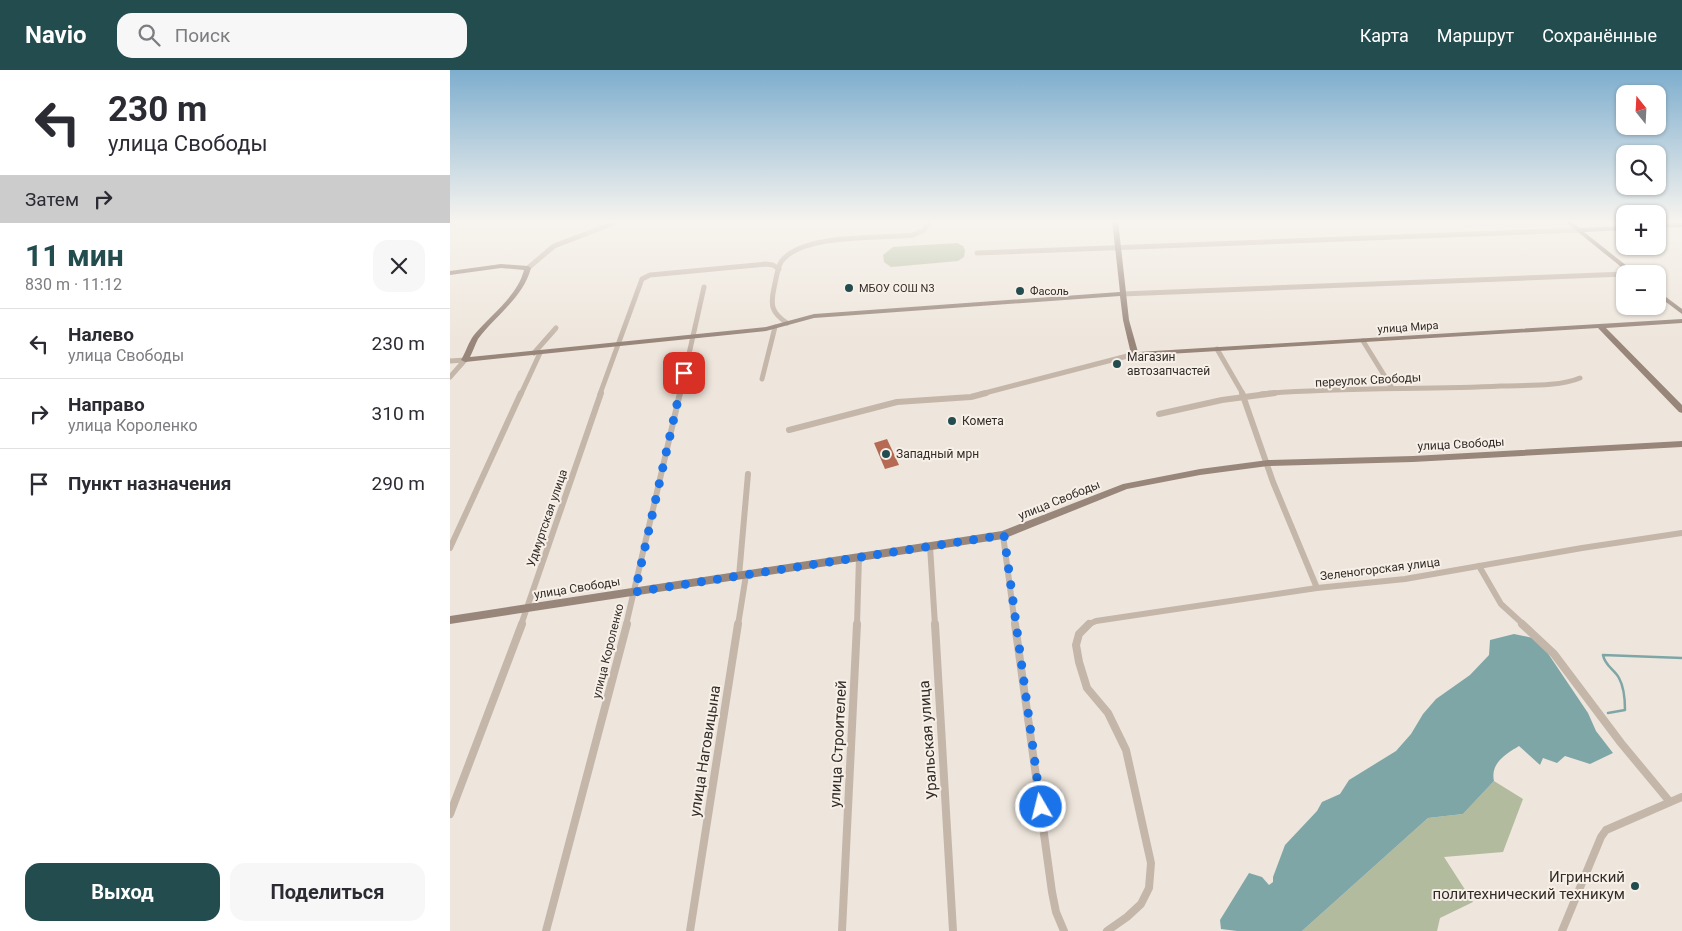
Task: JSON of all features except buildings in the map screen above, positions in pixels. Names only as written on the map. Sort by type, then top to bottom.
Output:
[{"type":"street","points":[[450,377],[465,360],[474,340],[519,288],[527,275],[528,268],[537,260]]},
{"type":"street","points":[[785,260],[779,269],[770,309],[787,322]]},
{"type":"street","points":[[789,430],[897,402],[971,397],[1090,368],[1135,354],[1126,320],[1118,260]]},
{"type":"street","name":"Удмуртская улица","points":[[450,814],[528,608],[617,345],[642,279],[650,275],[766,264],[773,265],[779,269]]},
{"type":"street","points":[[450,273],[501,266],[528,268]]},
{"type":"street","points":[[450,361],[775,327],[787,322],[814,316],[1122,294],[1616,274]]},
{"type":"street","name":"улица Короленко","points":[[546,931],[635,592],[704,287]]},
{"type":"street","points":[[1666,299],[1682,312]]},
{"type":"street","name":"улица Мира","points":[[1135,354],[1682,321]]},
{"type":"street","points":[[1600,326],[1682,410]]},
{"type":"street","points":[[762,379],[775,327]]},
{"type":"street","points":[[450,548],[537,353],[556,328]]},
{"type":"street","points":[[1363,341],[1392,388]]},
{"type":"street","points":[[1217,349],[1244,396],[1276,490],[1317,588]]},
{"type":"street","name":"переулок Свободы","points":[[1159,414],[1244,396],[1392,388],[1524,385],[1580,378]]},
{"type":"street","name":"улица Свободы","points":[[450,620],[1004,535],[1126,486],[1200,472],[1268,464],[1413,459],[1682,444]]},
{"type":"street","name":"улица Наговицына","points":[[690,931],[742,575],[748,474]]},
{"type":"street","name":"Зеленогорская улица","points":[[1107,931],[1131,914],[1144,901],[1152,882],[1151,863],[1126,750],[1108,713],[1087,688],[1079,662],[1076,645],[1078,634],[1082,629],[1096,621],[1317,588],[1405,579],[1582,548],[1682,533]]},
{"type":"street","points":[[1004,535],[1052,892],[1056,912],[1064,931]]},
{"type":"street","name":"Уральская улица","points":[[930,546],[954,931]]},
{"type":"street","name":"улица Строителей","points":[[842,931],[854,710],[859,557]]},
{"type":"street","points":[[1479,566],[1501,604],[1554,654],[1621,743],[1670,802]]},
{"type":"street","points":[[1562,931],[1601,837],[1606,830],[1682,797]]},
{"type":"green space","points":[[884,260],[959,260],[891,267]]},
{"type":"green space","points":[[1494,781],[1523,799],[1503,852],[1444,857],[1473,902],[1440,918],[1437,931],[1302,931],[1428,818],[1463,814]]},
{"type":"water","points":[[1514,634],[1533,638],[1545,649],[1588,713],[1596,731],[1613,753],[1590,764],[1565,756],[1557,763],[1543,758],[1540,765],[1519,746],[1500,760],[1494,769],[1494,781],[1463,814],[1428,818],[1302,931],[1237,931],[1221,929],[1220,920],[1249,873],[1262,877],[1269,885],[1273,882],[1273,877],[1285,845],[1317,811],[1322,802],[1340,794],[1349,780],[1396,751],[1411,734],[1423,714],[1436,699],[1470,675],[1489,655],[1490,640]]},
{"type":"waterway","points":[[1608,713],[1625,710],[1624,697],[1619,678],[1606,662],[1603,655],[1682,658]]},
{"type":"place","name":"МБОУ СОШ N3","points":[[849,288]]},
{"type":"place","name":"Фасоль","points":[[1020,291]]},
{"type":"place","name":"Магазин автозапчастей","points":[[1117,364]]},
{"type":"place","name":"Комета","points":[[952,421]]},
{"type":"place","name":"Западный мрн","points":[[886,454]]},
{"type":"place","name":"Игринский политехнический техникум","points":[[1635,886]]},
{"type":"route","points":[[684,373],[635,592],[1004,535],[1009,584],[1041,807]]}]
